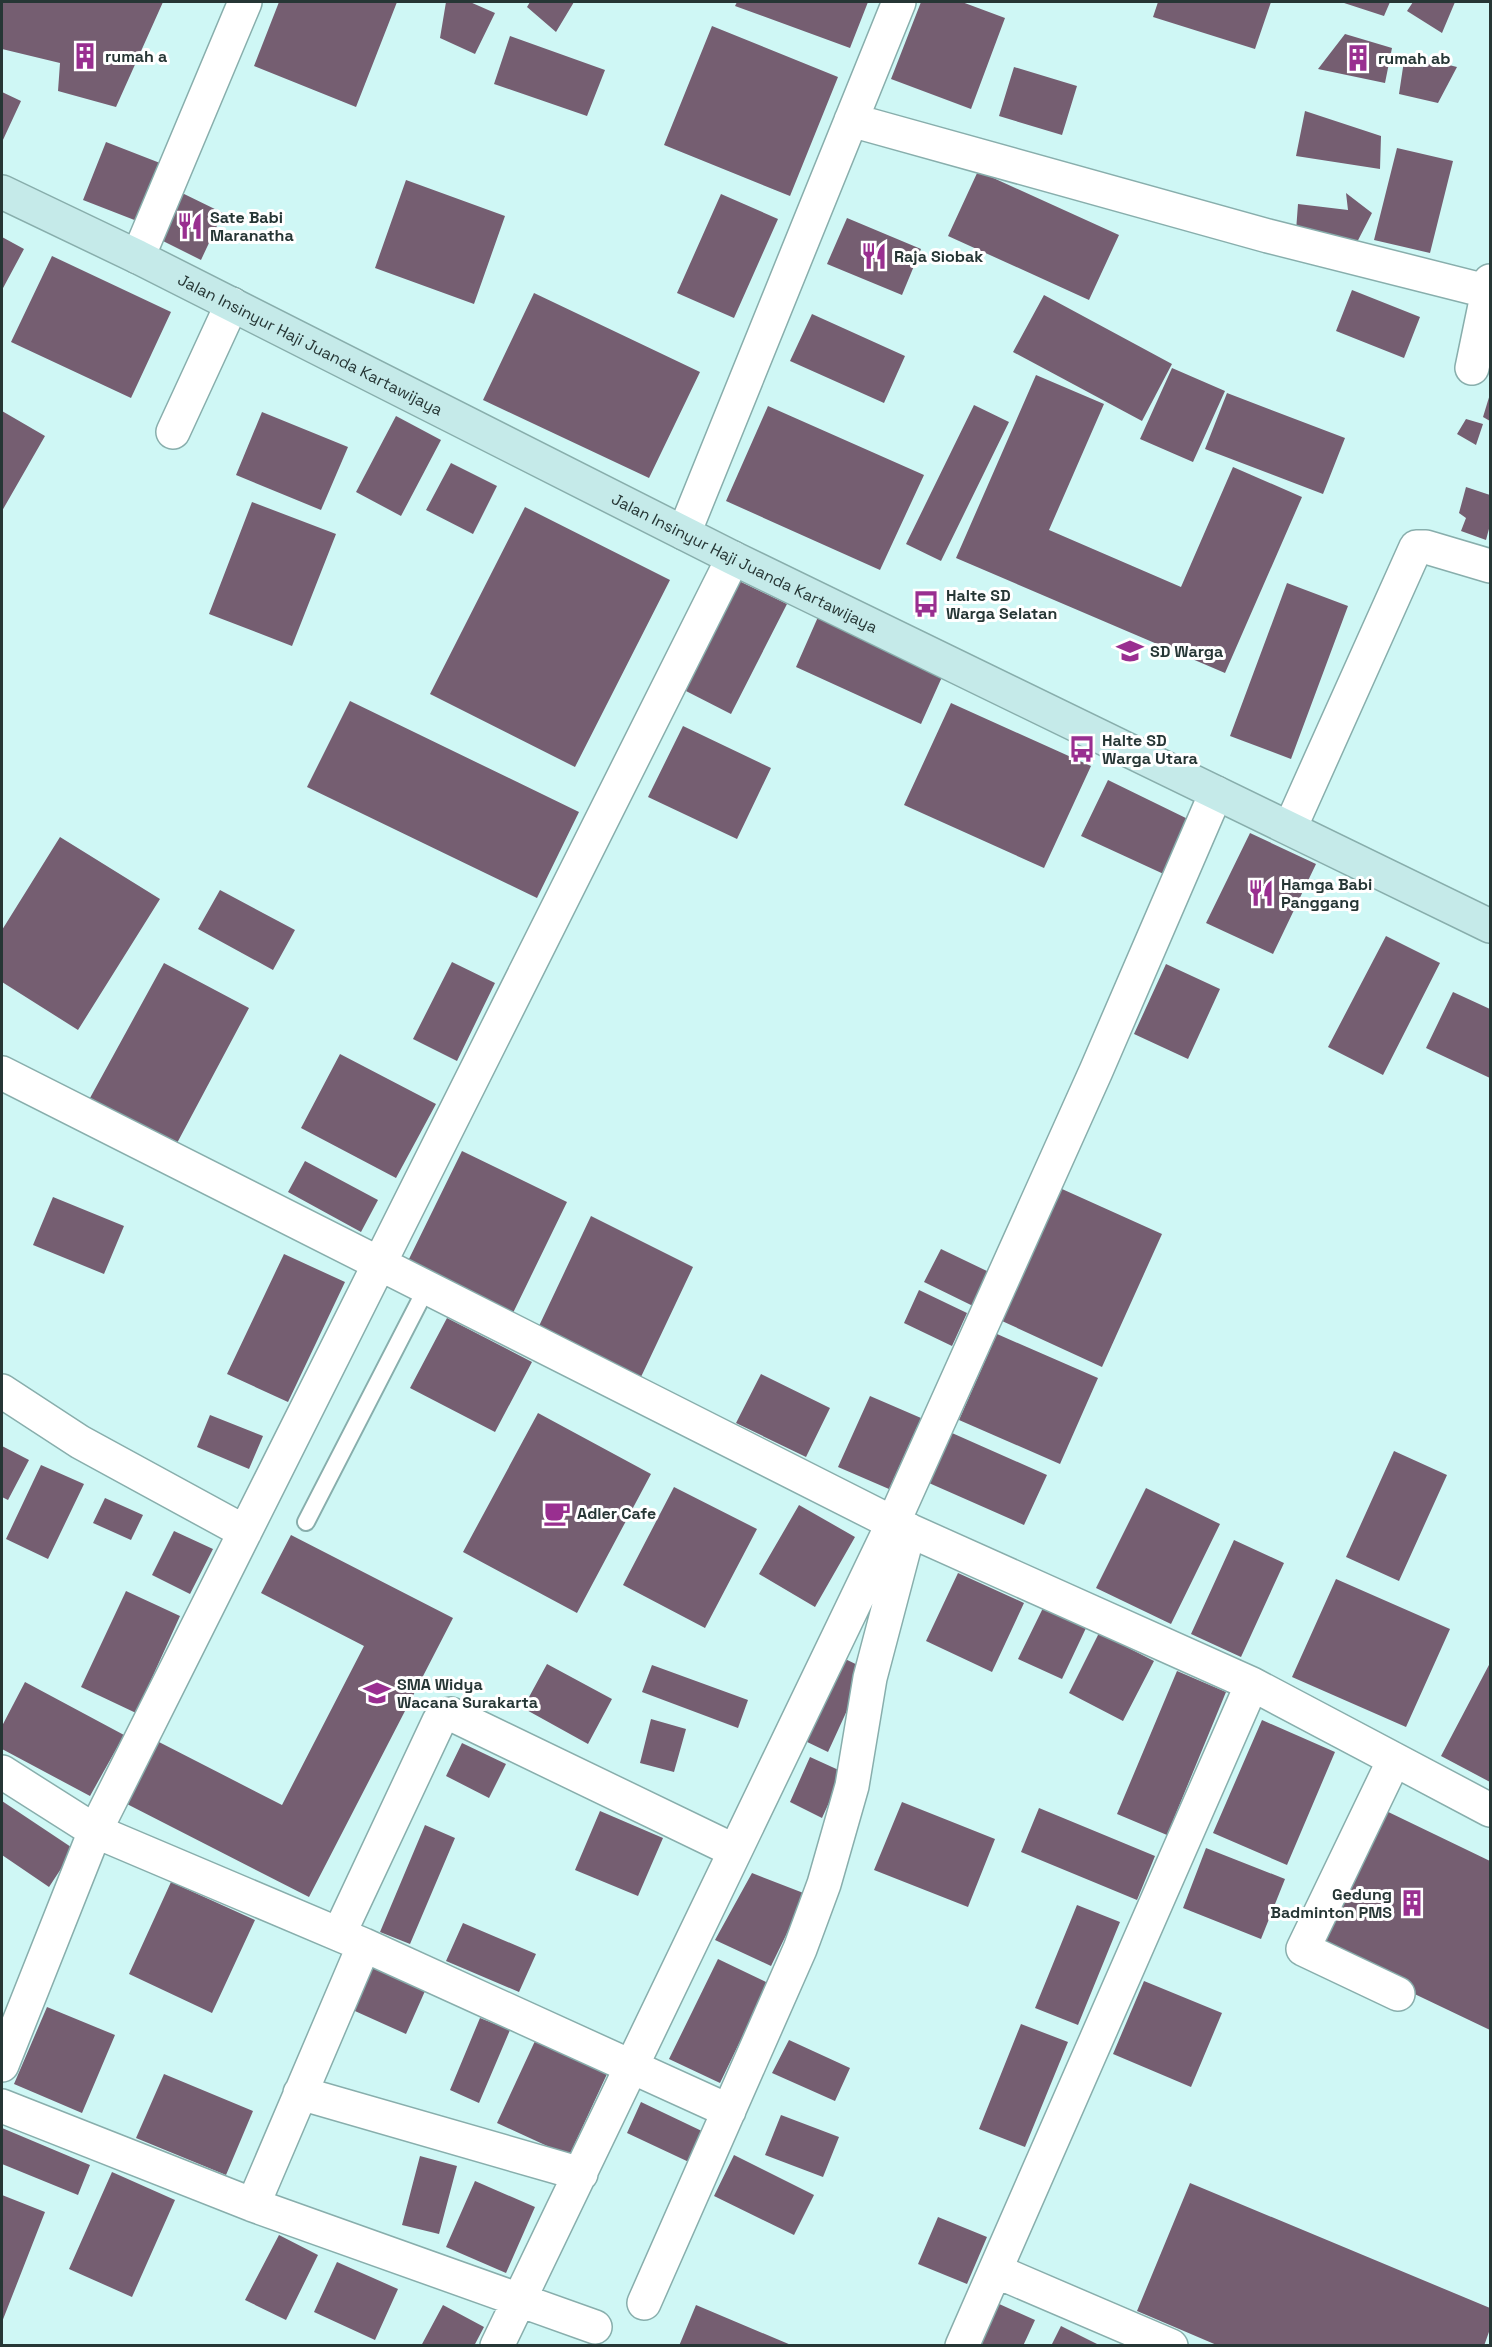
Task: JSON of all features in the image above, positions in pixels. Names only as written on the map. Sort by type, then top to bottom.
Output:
[{"type":"main road","name":"Jalan Insinyur Haji Juanda Kartawijaya","points":[[2,192],[232,304],[733,558],[1491,926]]},
{"type":"street","points":[[138,257],[245,2]]},
{"type":"street","points":[[684,533],[899,2]]},
{"type":"street","points":[[851,120],[1268,236],[1490,288],[1472,368]]},
{"type":"street","points":[[173,432],[232,304]]},
{"type":"street","points":[[1290,828],[1416,547],[1426,546],[1491,566]]},
{"type":"street","points":[[2,2066],[95,1831],[733,558]]},
{"type":"street","points":[[497,2346],[735,1851],[901,1527],[1216,793]]},
{"type":"street","points":[[2,1072],[901,1527],[1252,1684],[1491,1810]]},
{"type":"street","points":[[2,1391],[81,1442],[245,1532]]},
{"type":"street","points":[[644,2302],[800,1949],[830,1866],[852,1786],[868,1689],[887,1607],[901,1527]]},
{"type":"street","points":[[962,2346],[1252,1684]]},
{"type":"street","points":[[253,2205],[300,2093],[351,1940],[415,1769],[439,1721],[445,1715],[451,1714],[735,1851]]},
{"type":"street","points":[[1394,1760],[1303,1949],[1398,1994]]},
{"type":"street","points":[[2,1772],[95,1831],[351,1940],[729,2111]]},
{"type":"street","points":[[300,2093],[580,2174]]},
{"type":"street","points":[[2,2106],[253,2205],[595,2327]]},
{"type":"street","points":[[996,2271],[1171,2346]]},
{"type":"lane","points":[[306,1522],[427,1287]]},
{"type":"building","name":"rumah a","points":[[2,2],[163,2],[116,107],[58,91],[60,63],[2,49]]},
{"type":"building","points":[[279,2],[397,2],[356,107],[254,66]]},
{"type":"building","points":[[446,2],[470,2],[495,13],[475,54],[440,38]]},
{"type":"building","points":[[530,2],[574,2],[556,32],[527,7]]},
{"type":"building","points":[[737,2],[868,2],[850,48],[735,6]]},
{"type":"building","points":[[921,2],[962,2],[1005,18],[971,109],[891,79]]},
{"type":"building","points":[[1158,2],[1271,2],[1255,49],[1153,17]]},
{"type":"building","points":[[1341,2],[1390,2],[1384,16]]},
{"type":"building","points":[[1413,2],[1455,2],[1442,33],[1407,11]]},
{"type":"building","points":[[712,26],[838,77],[790,196],[664,145]]},
{"type":"building","name":"rumah ab","points":[[1345,34],[1392,48],[1385,83],[1318,69]]},
{"type":"building","points":[[510,36],[605,70],[587,116],[494,84]]},
{"type":"building","points":[[1405,54],[1457,67],[1438,103],[1399,94]]},
{"type":"building","points":[[1014,67],[1077,86],[1062,135],[999,116]]},
{"type":"building","points":[[2,92],[21,101],[2,142]]},
{"type":"building","points":[[1305,111],[1381,136],[1380,169],[1296,156]]},
{"type":"building","points":[[106,142],[160,163],[137,221],[83,200]]},
{"type":"building","points":[[1397,148],[1453,161],[1430,253],[1374,240]]},
{"type":"building","points":[[978,171],[1119,235],[1089,300],[948,236]]},
{"type":"building","points":[[406,180],[505,216],[474,304],[375,268]]},
{"type":"building","name":"Sate Babi Maranatha","points":[[180,192],[223,213],[201,260],[157,238]]},
{"type":"building","points":[[1346,193],[1372,213],[1352,252],[1296,231],[1298,204],[1348,210]]},
{"type":"building","points":[[721,194],[778,219],[734,318],[677,293]]},
{"type":"building","name":"Raja Siobak","points":[[847,218],[921,249],[902,295],[827,264]]},
{"type":"building","points":[[2,237],[24,249],[2,290]]},
{"type":"building","points":[[52,256],[171,312],[131,398],[11,342]]},
{"type":"building","points":[[1352,290],[1420,317],[1404,358],[1336,331]]},
{"type":"building","points":[[534,293],[700,372],[649,478],[483,400]]},
{"type":"building","points":[[1044,295],[1172,364],[1142,421],[1013,352]]},
{"type":"building","points":[[812,314],[905,356],[884,403],[790,361]]},
{"type":"building","points":[[1172,368],[1225,391],[1193,462],[1140,439]]},
{"type":"building","points":[[1036,375],[1104,404],[1049,530],[1181,587],[1233,467],[1302,497],[1225,673],[956,558]]},
{"type":"building","points":[[1227,393],[1345,438],[1323,494],[1205,449]]},
{"type":"building","points":[[1490,394],[1490,421],[1483,417]]},
{"type":"building","points":[[974,405],[1009,422],[941,561],[906,544]]},
{"type":"building","points":[[768,406],[924,475],[880,570],[726,501]]},
{"type":"building","points":[[2,411],[45,436],[2,511]]},
{"type":"building","points":[[262,412],[348,447],[321,510],[236,475]]},
{"type":"building","points":[[396,416],[441,440],[401,516],[356,492]]},
{"type":"building","points":[[1466,419],[1483,424],[1476,445],[1457,434]]},
{"type":"building","points":[[451,463],[497,486],[473,534],[426,510]]},
{"type":"building","points":[[1466,487],[1490,495],[1490,525],[1486,540],[1461,531],[1466,518],[1459,513]]},
{"type":"building","points":[[252,502],[336,534],[292,646],[209,614]]},
{"type":"building","points":[[525,507],[670,580],[575,767],[430,694]]},
{"type":"building","points":[[739,581],[787,604],[731,714],[684,690]]},
{"type":"building","points":[[1287,583],[1348,606],[1291,759],[1230,736]]},
{"type":"building","points":[[818,617],[942,677],[921,724],[796,667]]},
{"type":"building","points":[[350,701],[579,812],[537,898],[307,787]]},
{"type":"building","points":[[951,703],[1091,766],[1044,868],[904,805]]},
{"type":"building","points":[[683,726],[771,768],[737,839],[648,797]]},
{"type":"building","points":[[1108,780],[1194,822],[1168,876],[1081,836]]},
{"type":"building","name":"Hamga Babi Panggang","points":[[1250,833],[1316,864],[1273,954],[1206,923]]},
{"type":"building","points":[[60,837],[160,899],[78,1030],[2,982],[2,930]]},
{"type":"building","points":[[220,890],[295,930],[273,970],[198,929]]},
{"type":"building","points":[[1386,936],[1440,963],[1383,1075],[1328,1047]]},
{"type":"building","points":[[452,962],[495,983],[457,1061],[413,1039]]},
{"type":"building","points":[[164,963],[249,1008],[176,1145],[90,1098]]},
{"type":"building","points":[[1166,964],[1220,989],[1188,1059],[1134,1034]]},
{"type":"building","points":[[1453,992],[1490,1009],[1490,1078],[1426,1048]]},
{"type":"building","points":[[340,1054],[436,1104],[396,1178],[301,1128]]},
{"type":"building","points":[[462,1151],[567,1202],[512,1315],[407,1263]]},
{"type":"building","points":[[305,1161],[378,1200],[361,1232],[288,1192]]},
{"type":"building","points":[[1062,1189],[1162,1234],[1102,1367],[1002,1321]]},
{"type":"building","points":[[53,1197],[124,1226],[104,1274],[33,1245]]},
{"type":"building","points":[[591,1216],[693,1267],[640,1379],[539,1326]]},
{"type":"building","points":[[941,1249],[989,1272],[973,1306],[924,1282]]},
{"type":"building","points":[[284,1254],[345,1282],[288,1402],[227,1374]]},
{"type":"building","points":[[919,1290],[967,1313],[952,1346],[904,1323]]},
{"type":"building","points":[[447,1318],[532,1362],[495,1432],[410,1388]]},
{"type":"building","points":[[997,1334],[1098,1378],[1060,1464],[959,1420]]},
{"type":"building","points":[[761,1374],[830,1408],[806,1457],[736,1423]]},
{"type":"building","points":[[870,1396],[921,1418],[889,1489],[838,1467]]},
{"type":"building","name":"Adler Cafe","points":[[538,1413],[651,1474],[577,1613],[463,1552]]},
{"type":"building","points":[[210,1415],[263,1436],[249,1469],[197,1447]]},
{"type":"building","points":[[952,1433],[1047,1475],[1024,1525],[929,1483]]},
{"type":"building","points":[[2,1446],[29,1460],[8,1500],[2,1497]]},
{"type":"building","points":[[1394,1451],[1447,1475],[1399,1581],[1346,1557]]},
{"type":"building","points":[[41,1465],[84,1484],[48,1559],[6,1539]]},
{"type":"building","points":[[674,1487],[757,1529],[705,1628],[623,1585]]},
{"type":"building","points":[[1146,1488],[1220,1524],[1171,1624],[1096,1588]]},
{"type":"building","points":[[105,1498],[143,1515],[131,1540],[93,1523]]},
{"type":"building","points":[[799,1505],[855,1537],[815,1607],[759,1574]]},
{"type":"building","points":[[174,1531],[213,1549],[190,1594],[152,1575]]},
{"type":"building","name":"SMA Widya Wacana Surakarta","points":[[291,1535],[453,1618],[309,1897],[125,1803],[157,1741],[282,1805],[364,1646],[261,1593]]},
{"type":"building","points":[[1234,1540],[1284,1563],[1241,1657],[1191,1634]]},
{"type":"building","points":[[958,1573],[1024,1603],[992,1672],[926,1641]]},
{"type":"building","points":[[1336,1579],[1450,1629],[1406,1727],[1292,1677]]},
{"type":"building","points":[[126,1591],[180,1616],[136,1713],[81,1687]]},
{"type":"building","points":[[1043,1608],[1086,1628],[1062,1679],[1018,1659]]},
{"type":"building","points":[[1099,1633],[1154,1661],[1123,1721],[1069,1693]]},
{"type":"building","points":[[841,1657],[866,1669],[828,1752],[803,1740]]},
{"type":"building","points":[[1490,1663],[1490,1782],[1441,1756]]},
{"type":"building","points":[[547,1664],[612,1699],[588,1744],[523,1708]]},
{"type":"building","points":[[652,1665],[748,1700],[738,1728],[642,1692]]},
{"type":"building","points":[[1177,1671],[1226,1692],[1167,1835],[1117,1814]]},
{"type":"building","points":[[25,1682],[124,1735],[90,1796],[2,1749],[2,1726]]},
{"type":"building","points":[[651,1719],[686,1729],[674,1772],[640,1763]]},
{"type":"building","points":[[1262,1720],[1335,1752],[1287,1865],[1213,1833]]},
{"type":"building","points":[[462,1743],[506,1764],[489,1798],[446,1776]]},
{"type":"building","points":[[810,1757],[843,1772],[822,1818],[790,1802]]},
{"type":"building","points":[[2,1801],[74,1849],[49,1887],[2,1855]]},
{"type":"building","points":[[902,1802],[995,1839],[968,1907],[874,1870]]},
{"type":"building","points":[[1039,1808],[1155,1856],[1137,1900],[1021,1852]]},
{"type":"building","name":"Gedung Badminton PMS","points":[[1380,1808],[1490,1861],[1490,2030],[1314,1946]]},
{"type":"building","points":[[600,1811],[663,1838],[638,1896],[575,1870]]},
{"type":"building","points":[[425,1825],[455,1838],[410,1944],[380,1932]]},
{"type":"building","points":[[1206,1848],[1285,1879],[1261,1939],[1183,1908]]},
{"type":"building","points":[[752,1873],[806,1894],[771,1966],[715,1940]]},
{"type":"building","points":[[171,1882],[255,1920],[212,2013],[129,1974]]},
{"type":"building","points":[[1077,1905],[1120,1922],[1078,2025],[1035,2008]]},
{"type":"building","points":[[463,1923],[536,1954],[519,1992],[446,1961]]},
{"type":"building","points":[[718,1959],[768,1983],[720,2083],[669,2059]]},
{"type":"building","points":[[366,1965],[425,1991],[406,2034],[346,2007]]},
{"type":"building","points":[[1144,1981],[1222,2013],[1191,2087],[1113,2054]]},
{"type":"building","points":[[47,2007],[115,2035],[82,2113],[14,2084]]},
{"type":"building","points":[[480,2018],[510,2030],[479,2103],[450,2090]]},
{"type":"building","points":[[1021,2024],[1068,2042],[1025,2147],[979,2129]]},
{"type":"building","points":[[789,2040],[850,2068],[835,2101],[772,2073]]},
{"type":"building","points":[[535,2041],[607,2074],[569,2156],[497,2123]]},
{"type":"building","points":[[164,2074],[253,2111],[226,2175],[136,2138]]},
{"type":"building","points":[[641,2102],[706,2133],[691,2163],[627,2133]]},
{"type":"building","points":[[781,2115],[839,2137],[823,2177],[765,2155]]},
{"type":"building","points":[[2,2128],[90,2165],[78,2195],[2,2164]]},
{"type":"building","points":[[734,2155],[814,2195],[794,2235],[714,2196]]},
{"type":"building","points":[[420,2156],[457,2166],[439,2234],[402,2225]]},
{"type":"building","points":[[112,2172],[175,2200],[132,2297],[69,2269]]},
{"type":"building","points":[[475,2181],[535,2207],[506,2273],[446,2247]]},
{"type":"building","points":[[1190,2183],[1490,2308],[1490,2329],[1484,2346],[1219,2346],[1137,2311]]},
{"type":"building","points":[[2,2195],[45,2212],[2,2322]]},
{"type":"building","points":[[938,2217],[987,2237],[967,2284],[918,2264]]},
{"type":"building","points":[[279,2235],[318,2255],[286,2320],[245,2300]]},
{"type":"building","points":[[337,2262],[398,2289],[375,2340],[314,2312]]},
{"type":"building","points":[[997,2303],[1035,2320],[1023,2346],[978,2346]]},
{"type":"building","points":[[443,2305],[484,2327],[474,2346],[421,2346]]},
{"type":"building","points":[[696,2305],[791,2345],[791,2346],[679,2346]]},
{"type":"building","points":[[1061,2326],[1101,2346],[1051,2346]]},
{"type":"place","name":"rumah a","points":[[85,56]]},
{"type":"place","name":"rumah ab","points":[[1358,58]]},
{"type":"place","name":"Sate Babi Maranatha","points":[[190,226]]},
{"type":"place","name":"Raja Siobak","points":[[874,256]]},
{"type":"place","name":"Halte SD Warga Selatan","points":[[926,604]]},
{"type":"place","name":"SD Warga","points":[[1130,651]]},
{"type":"place","name":"Halte SD Warga Utara","points":[[1082,749]]},
{"type":"place","name":"Hamga Babi Panggang","points":[[1261,893]]},
{"type":"place","name":"Adler Cafe","points":[[557,1513]]},
{"type":"place","name":"SMA Widya Wacana Surakarta","points":[[377,1693]]},
{"type":"place","name":"Gedung Badminton PMS","points":[[1412,1903]]}]
